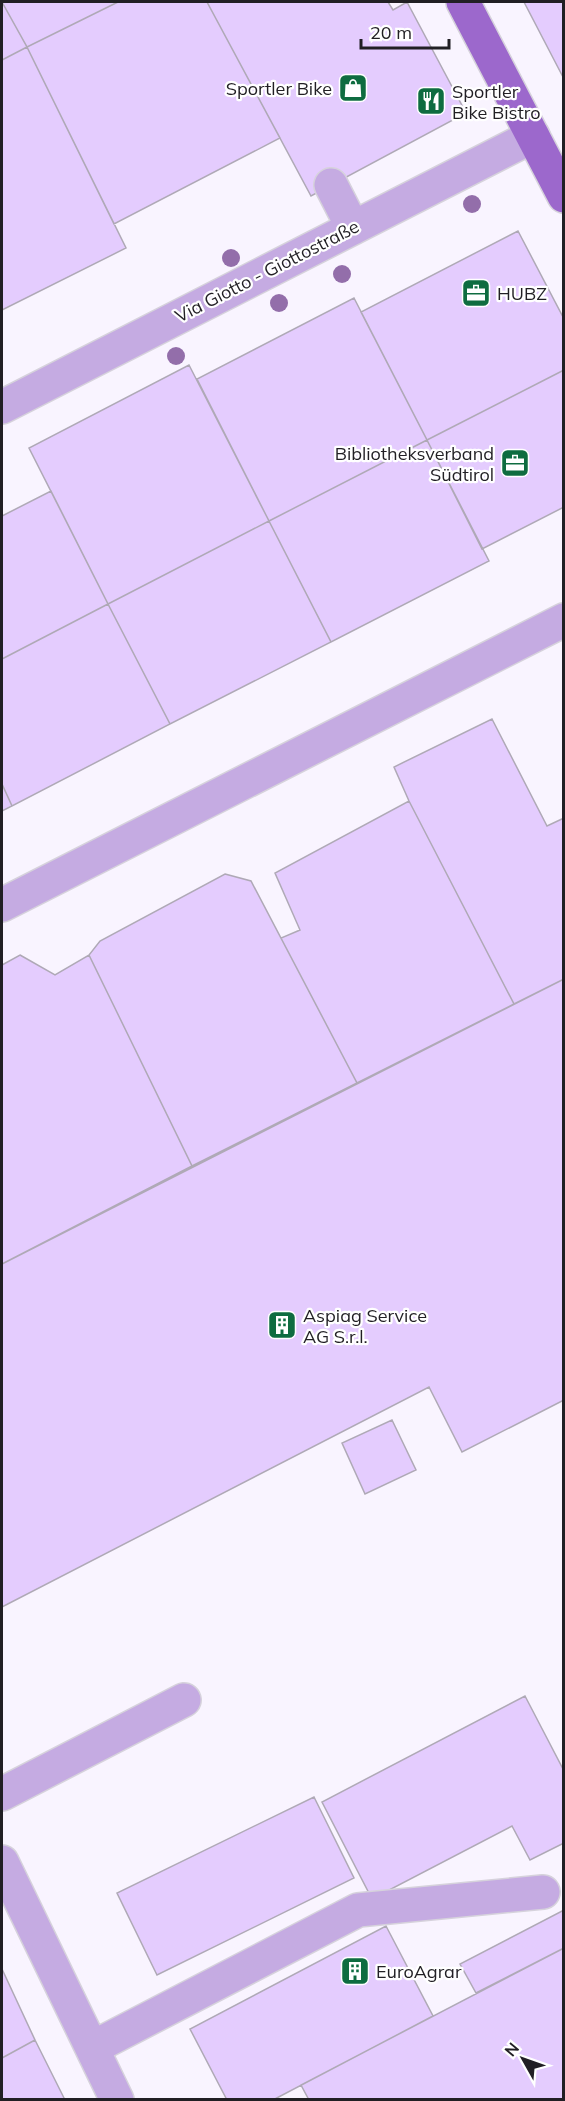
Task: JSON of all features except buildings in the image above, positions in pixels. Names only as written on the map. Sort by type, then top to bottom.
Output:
[{"type":"main road","points":[[463,2],[564,196]]},
{"type":"street","name":"Via Giotto - Giottostraße","points":[[2,407],[533,136]]},
{"type":"street","points":[[331,185],[353,228]]},
{"type":"street","points":[[2,905],[564,620]]},
{"type":"street","points":[[2,1794],[184,1700]]},
{"type":"street","points":[[2,1862],[117,2100]]},
{"type":"street","points":[[92,2048],[358,1910],[543,1892]]},
{"type":"place","name":"Sportler Bike","points":[[353,88]]},
{"type":"place","name":"Sportler Bike Bistro","points":[[431,101]]},
{"type":"place","name":"HUBZ","points":[[476,293]]},
{"type":"place","name":"Bibliotheksverband Südtirol","points":[[515,463]]},
{"type":"place","name":"Aspiag Service AG S.r.l.","points":[[282,1325]]},
{"type":"place","name":"EuroAgrar","points":[[355,1971]]}]
